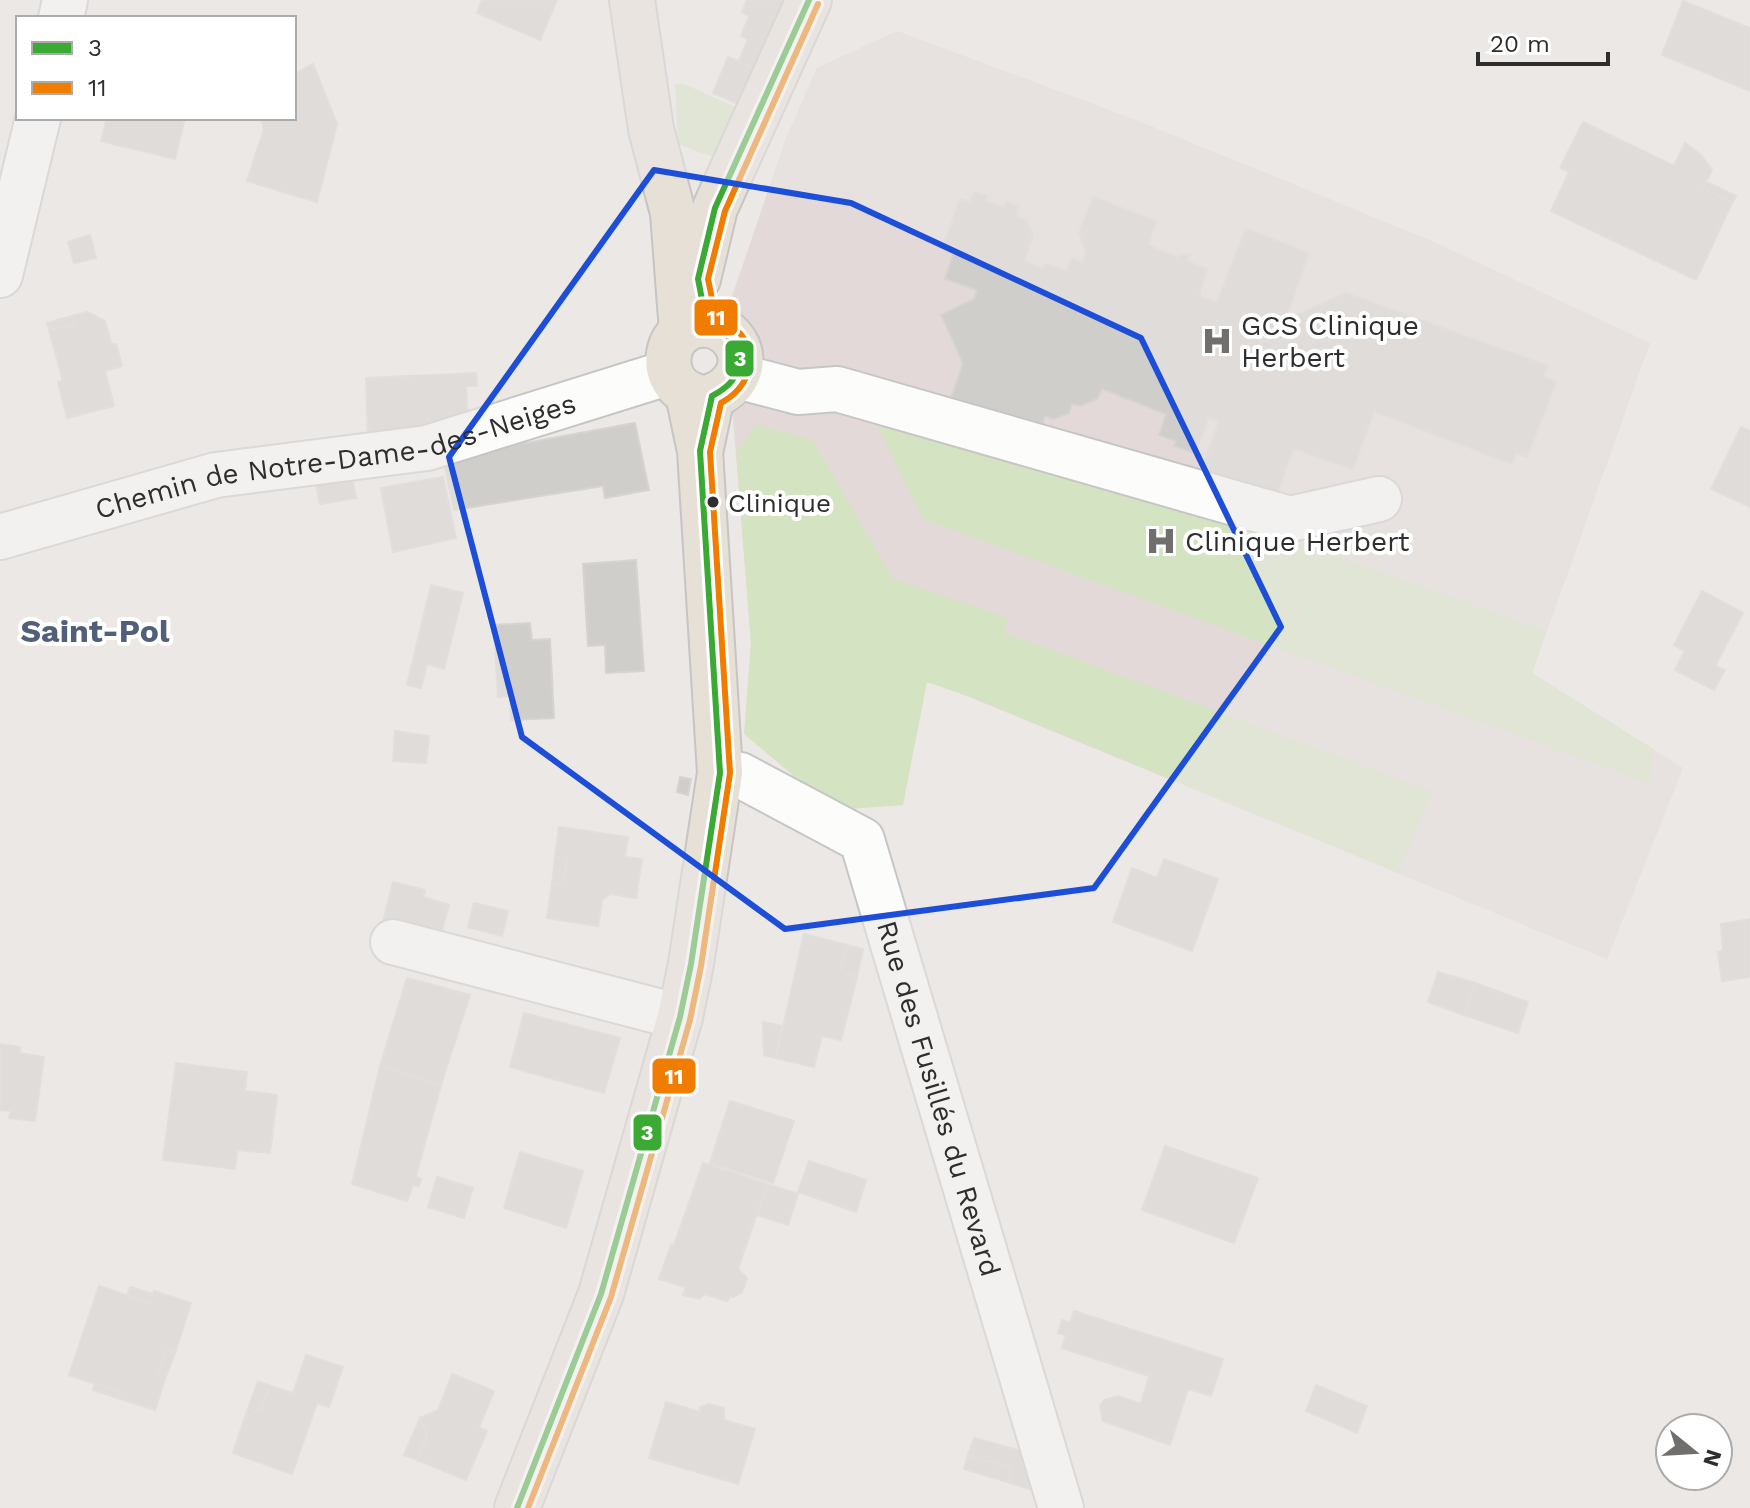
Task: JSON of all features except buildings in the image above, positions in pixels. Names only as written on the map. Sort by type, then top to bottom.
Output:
[{"type":"main road","points":[[632,0],[651,129],[689,282],[695,328]]},
{"type":"main road","points":[[689,282],[715,208],[809,0]]},
{"type":"main road","points":[[517,1508],[597,1306],[680,1017],[691,964],[720,773],[700,451],[702,387],[670,350],[695,328],[719,327],[735,342],[740,354],[702,387]]},
{"type":"street","points":[[0,275],[38,120]]},
{"type":"street","points":[[702,387],[798,392],[837,389],[1290,519],[1379,499]]},
{"type":"street","name":"Chemin de Notre-Dame-des-Neiges","points":[[0,537],[216,475],[427,448],[702,387]]},
{"type":"street","name":"Rue des Fusillés du Revard","points":[[720,773],[740,775],[862,840],[1061,1508]]},
{"type":"street","points":[[393,942],[680,1017]]},
{"type":"highlighted area","points":[[654,170],[851,203],[1141,338],[1281,627],[1094,888],[785,929],[522,737],[449,457]]},
{"type":"shaded area","name":"Clinique Herbert","points":[[897,31],[1131,118],[1432,241],[1650,343],[1532,673],[1683,768],[1607,959],[901,669],[751,642],[725,317],[786,138],[817,68]]},
{"type":"green space","points":[[675,84],[684,84],[740,109],[718,159],[678,144]]},
{"type":"green space","points":[[871,414],[1311,547],[1546,631],[1532,673],[1655,750],[1648,783],[923,519]]},
{"type":"green space","points":[[757,424],[813,440],[893,579],[1009,618],[1004,632],[1432,791],[1399,873],[979,700],[927,682],[903,805],[850,809],[795,777],[744,734],[751,642],[736,451]]},
{"type":"transit line","name":"3","points":[[517,1508],[601,1294],[680,1017],[691,964],[720,773],[700,451],[712,396],[732,381],[740,358],[728,337],[707,325],[698,279],[715,208],[809,0]]},
{"type":"transit line","name":"11","points":[[528,1508],[611,1297],[690,1020],[701,966],[730,773],[710,452],[721,403],[743,383],[750,358],[741,335],[716,318],[708,279],[725,211],[818,4]]},
{"type":"place","name":"GCS Clinique Herbert","points":[[1217,341]]},
{"type":"place","name":"Clinique","points":[[713,502]]},
{"type":"place","name":"Clinique Herbert","points":[[1161,541]]},
{"type":"district","name":"Saint-Pol","points":[[95,631]]}]
